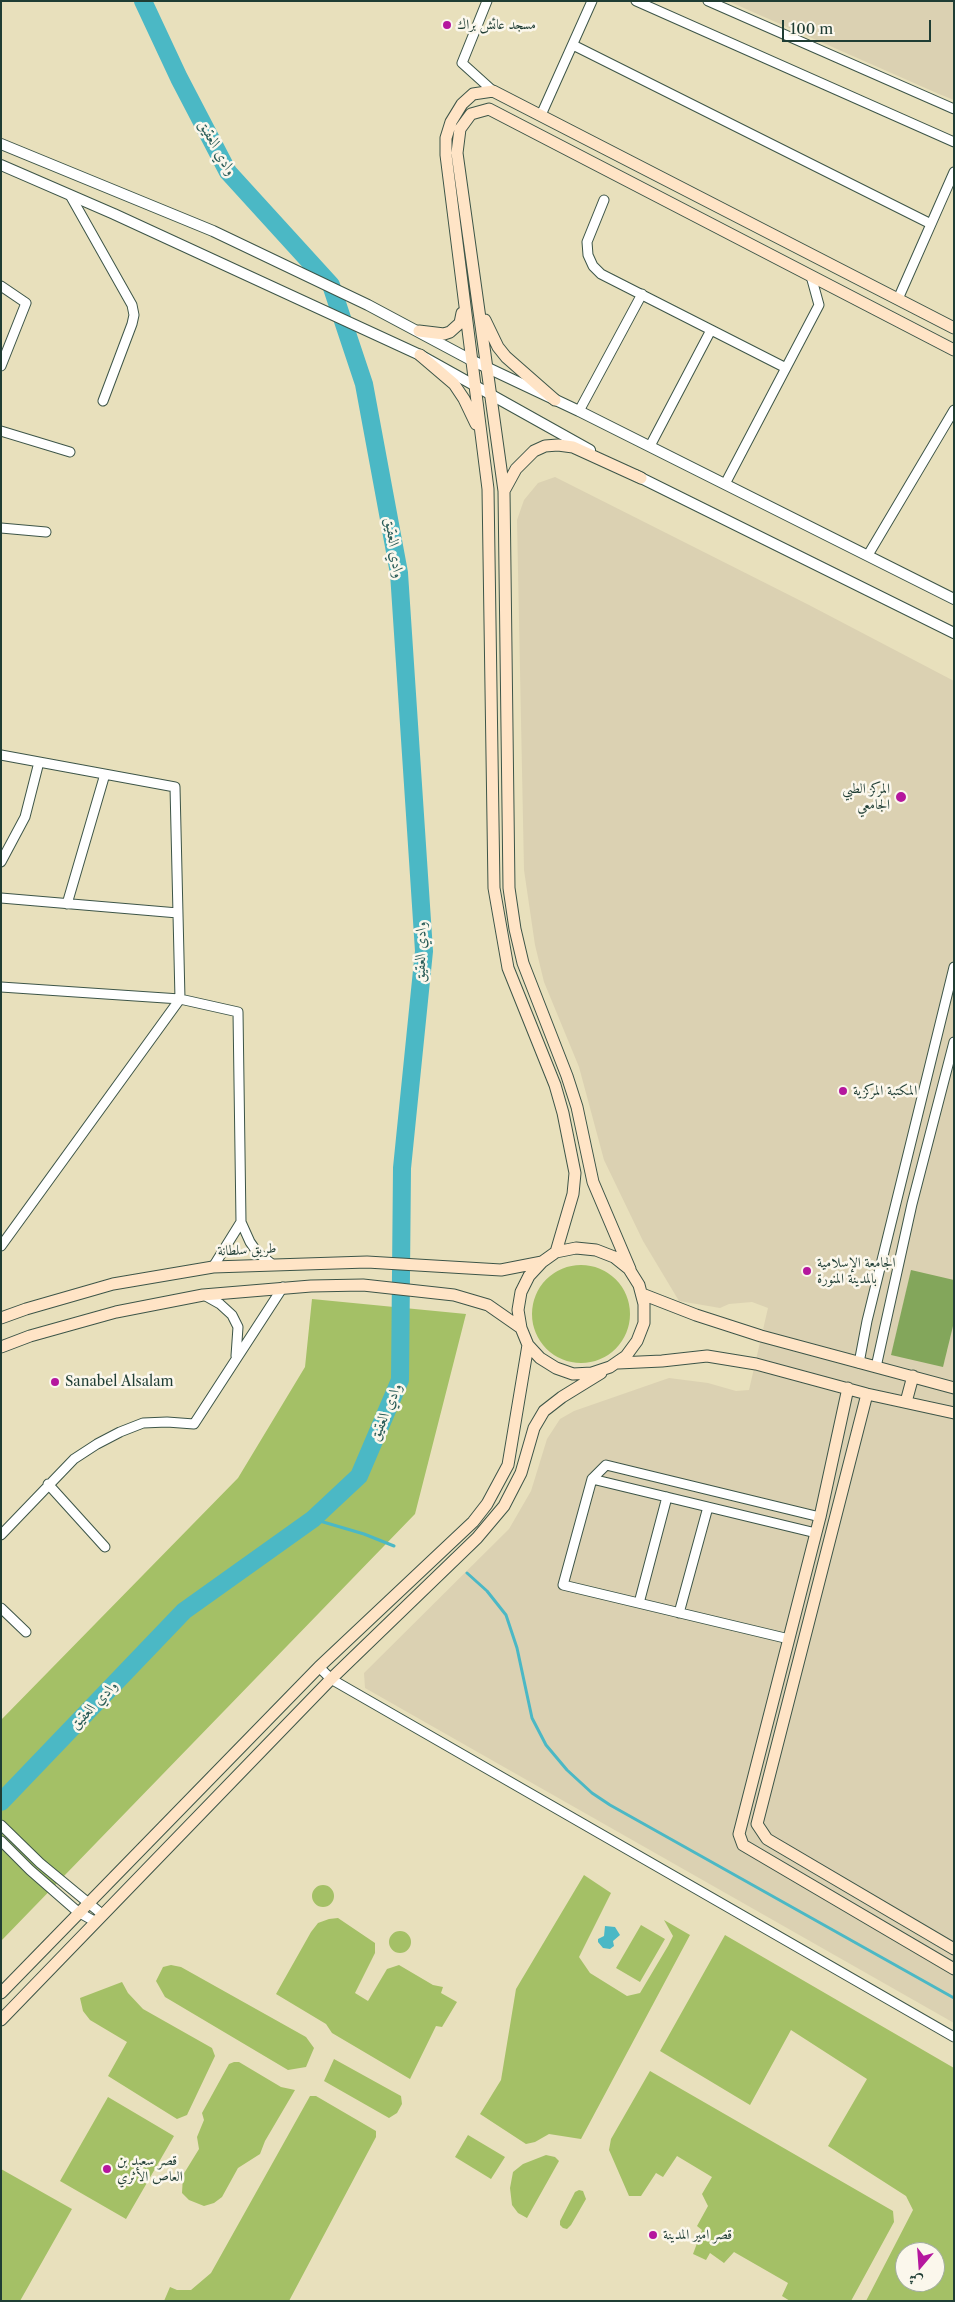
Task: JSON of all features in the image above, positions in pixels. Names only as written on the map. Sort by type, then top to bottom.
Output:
[{"type":"main road","points":[[556,1252],[573,1194],[575,1173],[564,1113],[555,1085],[508,968],[500,931],[494,888],[488,489],[470,360],[446,155],[446,138],[451,122],[462,104],[473,94],[493,91],[954,328]]},
{"type":"main road","points":[[1,2020],[331,1679],[477,1538],[504,1506],[521,1473],[534,1428],[544,1411],[562,1397],[614,1365],[637,1341],[644,1323],[642,1294],[592,1182],[576,1107],[567,1076],[523,963],[515,929],[509,888],[504,490],[457,153],[460,129],[471,114],[489,109],[954,350]]},
{"type":"main road","points":[[476,296],[490,334],[498,347],[517,367],[555,400]]},
{"type":"main road","points":[[419,331],[444,334],[456,329],[462,315],[463,298]]},
{"type":"main road","points":[[420,355],[454,384],[464,399],[474,420],[485,457]]},
{"type":"main road","points":[[504,490],[516,469],[534,451],[545,446],[573,447],[641,478]]},
{"type":"main road","points":[[634,1277],[629,1269],[614,1257],[596,1250],[576,1248],[556,1252],[542,1262],[530,1276],[522,1292],[518,1310],[521,1328],[528,1344],[540,1358],[556,1368],[573,1374],[592,1373],[614,1365],[706,1356],[756,1364],[867,1394],[954,1413]]},
{"type":"main road","name":"طريق سلطانة","points":[[1,1318],[113,1284],[213,1267],[313,1262],[366,1262],[501,1270],[542,1262]]},
{"type":"main road","points":[[1,1347],[30,1336],[116,1312],[203,1295],[310,1286],[363,1285],[454,1295],[488,1304],[521,1328]]},
{"type":"main road","points":[[642,1294],[696,1315],[761,1336],[954,1388]]},
{"type":"main road","points":[[1,1993],[318,1667],[473,1522],[487,1504],[508,1465],[528,1344]]},
{"type":"main road","points":[[906,1402],[912,1376]]},
{"type":"main road","points":[[848,1388],[820,1517],[739,1834],[743,1844],[954,1969]]},
{"type":"main road","points":[[867,1394],[757,1824],[767,1839],[954,1949]]},
{"type":"street","points":[[487,1],[462,63],[493,91]]},
{"type":"street","points":[[541,115],[592,1]]},
{"type":"street","points":[[636,1],[954,142]]},
{"type":"street","points":[[708,1],[954,109]]},
{"type":"street","points":[[573,45],[931,224]]},
{"type":"street","points":[[1,144],[213,231],[419,331],[470,360],[650,446],[954,599]]},
{"type":"street","points":[[1,165],[114,214],[420,355],[641,478],[954,633]]},
{"type":"street","points":[[898,299],[954,172]]},
{"type":"street","points":[[70,195],[132,305],[134,315],[103,401]]},
{"type":"street","points":[[604,200],[587,242],[588,255],[593,266],[601,274],[786,368]]},
{"type":"street","points":[[725,484],[819,305],[811,276]]},
{"type":"street","points":[[1,286],[26,304],[1,366]]},
{"type":"street","points":[[579,411],[642,294]]},
{"type":"street","points":[[650,446],[710,330]]},
{"type":"street","points":[[868,555],[954,410]]},
{"type":"street","points":[[1,430],[70,452]]},
{"type":"street","points":[[1,528],[46,532]]},
{"type":"street","points":[[1,756],[175,787],[180,999],[1,1246]]},
{"type":"street","points":[[1,862],[25,817],[39,762]]},
{"type":"street","points":[[67,904],[105,774]]},
{"type":"street","points":[[1,898],[178,914]]},
{"type":"street","points":[[859,1363],[867,1321],[954,967]]},
{"type":"street","points":[[1,987],[180,999],[238,1012],[241,1222],[250,1242],[272,1264]]},
{"type":"street","points":[[876,1367],[912,1204],[954,1042]]},
{"type":"street","points":[[213,1267],[241,1222]]},
{"type":"street","points":[[1,1535],[74,1459],[120,1432],[143,1423],[194,1424],[283,1287]]},
{"type":"street","points":[[203,1295],[220,1304],[232,1316],[238,1327],[236,1359]]},
{"type":"street","points":[[789,1639],[563,1585],[592,1479],[606,1465],[820,1517]]},
{"type":"street","points":[[592,1479],[816,1533]]},
{"type":"street","points":[[48,1484],[105,1547]]},
{"type":"street","points":[[639,1603],[667,1497]]},
{"type":"street","points":[[679,1613],[708,1507]]},
{"type":"street","points":[[1,1608],[26,1632]]},
{"type":"street","points":[[318,1667],[331,1679],[954,2037]]},
{"type":"street","points":[[1,1825],[40,1863],[88,1903],[99,1919]]},
{"type":"street","points":[[1,1841],[30,1870],[78,1912],[99,1919]]},
{"type":"shaded area","points":[[728,1],[954,1],[954,100],[939,94]]},
{"type":"shaded area","name":"الجامعة الإسلامية بالمدينة المنورة","points":[[555,477],[809,605],[954,681],[954,2023],[365,1688],[364,1673],[509,1529],[531,1491],[547,1439],[560,1419],[574,1411],[669,1378],[708,1383],[736,1391],[749,1390],[768,1308],[752,1302],[729,1304],[720,1308],[679,1301],[643,1241],[604,1160],[579,1067],[544,982],[535,945],[524,870],[517,520],[524,500],[538,483]]},
{"type":"green space","points":[[581,1265],[600,1269],[616,1279],[626,1295],[630,1314],[626,1333],[616,1349],[600,1359],[581,1363],[562,1359],[546,1349],[536,1333],[532,1314],[536,1295],[546,1279],[562,1269]]},
{"type":"green space","points":[[911,1270],[954,1280],[954,1322],[943,1367],[891,1355]]},
{"type":"green space","points":[[312,1299],[466,1314],[415,1514],[1,1941],[1,1720],[238,1478],[305,1367]]},
{"type":"green space","points":[[584,1875],[611,1893],[579,1957],[590,1973],[627,1996],[640,1993],[673,1936],[664,1920],[690,1935],[581,2139],[549,2134],[535,2142],[526,2144],[480,2114],[501,2080],[516,1989]]},
{"type":"green space","points":[[323,1885],[333,1892],[334,1896],[327,1906],[323,1907],[313,1900],[312,1896],[319,1886]]},
{"type":"green space","points":[[338,1918],[375,1943],[375,1953],[355,1993],[368,2001],[387,1969],[399,1965],[433,1985],[443,1987],[441,1993],[457,2002],[442,2027],[436,2026],[410,2079],[332,2033],[326,2024],[276,1994],[318,1923]]},
{"type":"green space","points":[[641,1925],[665,1939],[640,1982],[616,1968]]},
{"type":"green space","points":[[400,1931],[408,1934],[411,1942],[408,1950],[400,1953],[392,1950],[389,1942],[392,1934]]},
{"type":"green space","points":[[725,1935],[954,2068],[954,2301],[866,2301],[895,2245],[895,2292],[945,2292],[945,2242],[896,2242],[913,2210],[906,2196],[828,2146],[867,2079],[791,2030],[750,2105],[660,2051]]},
{"type":"green space","points":[[171,1965],[181,1967],[306,2037],[314,2048],[306,2067],[288,2070],[165,1997],[156,1981],[163,1967]]},
{"type":"green space","points":[[122,1982],[128,1993],[143,2009],[212,2048],[215,2056],[187,2115],[177,2119],[108,2076],[127,2042],[90,2020],[83,2011],[80,1998]]},
{"type":"green space","points":[[334,2059],[401,2096],[402,2104],[397,2113],[389,2118],[324,2081]]},
{"type":"green space","points":[[239,2062],[281,2087],[295,2090],[265,2141],[260,2154],[238,2168],[222,2197],[214,2203],[204,2206],[189,2200],[182,2193],[183,2175],[199,2149],[197,2137],[204,2120],[202,2113],[229,2064]]},
{"type":"green space","points":[[650,2071],[893,2211],[894,2222],[851,2301],[790,2301],[782,2296],[788,2283],[734,2252],[724,2263],[710,2253],[706,2260],[693,2254],[702,2230],[697,2226],[708,2206],[702,2194],[712,2177],[677,2156],[663,2177],[656,2173],[641,2196],[629,2196],[609,2150],[611,2139]]},
{"type":"green space","points":[[310,2096],[316,2096],[376,2131],[376,2137],[289,2301],[164,2301],[170,2287],[177,2290],[191,2290],[211,2273]]},
{"type":"green space","points":[[108,2097],[174,2136],[126,2219],[60,2181]]},
{"type":"green space","points":[[468,2135],[505,2157],[491,2179],[455,2157]]},
{"type":"green space","points":[[546,2155],[555,2157],[559,2161],[527,2218],[518,2213],[512,2205],[510,2188],[513,2172],[523,2164]]},
{"type":"green space","points":[[1,2169],[72,2209],[20,2301],[1,2301]]},
{"type":"green space","points":[[583,2191],[586,2199],[571,2225],[567,2229],[563,2228],[560,2225],[560,2221],[575,2192]]},
{"type":"water","points":[[605,1926],[615,1927],[620,1935],[613,1941],[614,1946],[610,1949],[603,1948],[598,1942],[598,1939],[604,1936]]},
{"type":"waterway","name":"وادي العقيق","points":[[1,1802],[184,1611],[313,1519],[359,1476],[400,1380],[402,1168],[424,951],[399,573],[364,384],[331,285],[228,172],[179,78],[143,1]]},
{"type":"waterway","points":[[313,1519],[364,1534],[394,1546]]},
{"type":"waterway","points":[[467,1573],[487,1591],[506,1615],[517,1648],[532,1718],[546,1745],[567,1770],[592,1793],[610,1805],[954,1998]]},
{"type":"place","name":"مسجد عائش براك","points":[[447,25]]},
{"type":"place","name":"المركز الطبي الجامعي","points":[[901,797]]},
{"type":"place","name":"المكتبة المركزية","points":[[843,1091]]},
{"type":"place","name":"الجامعة الإسلامية بالمدينة المنورة","points":[[807,1271]]},
{"type":"place","name":"Sanabel Alsalam","points":[[55,1382]]},
{"type":"place","name":"قصر سعيد بن العاص الأثري","points":[[107,2169]]},
{"type":"place","name":"قصر امير المدينة","points":[[653,2235]]}]
